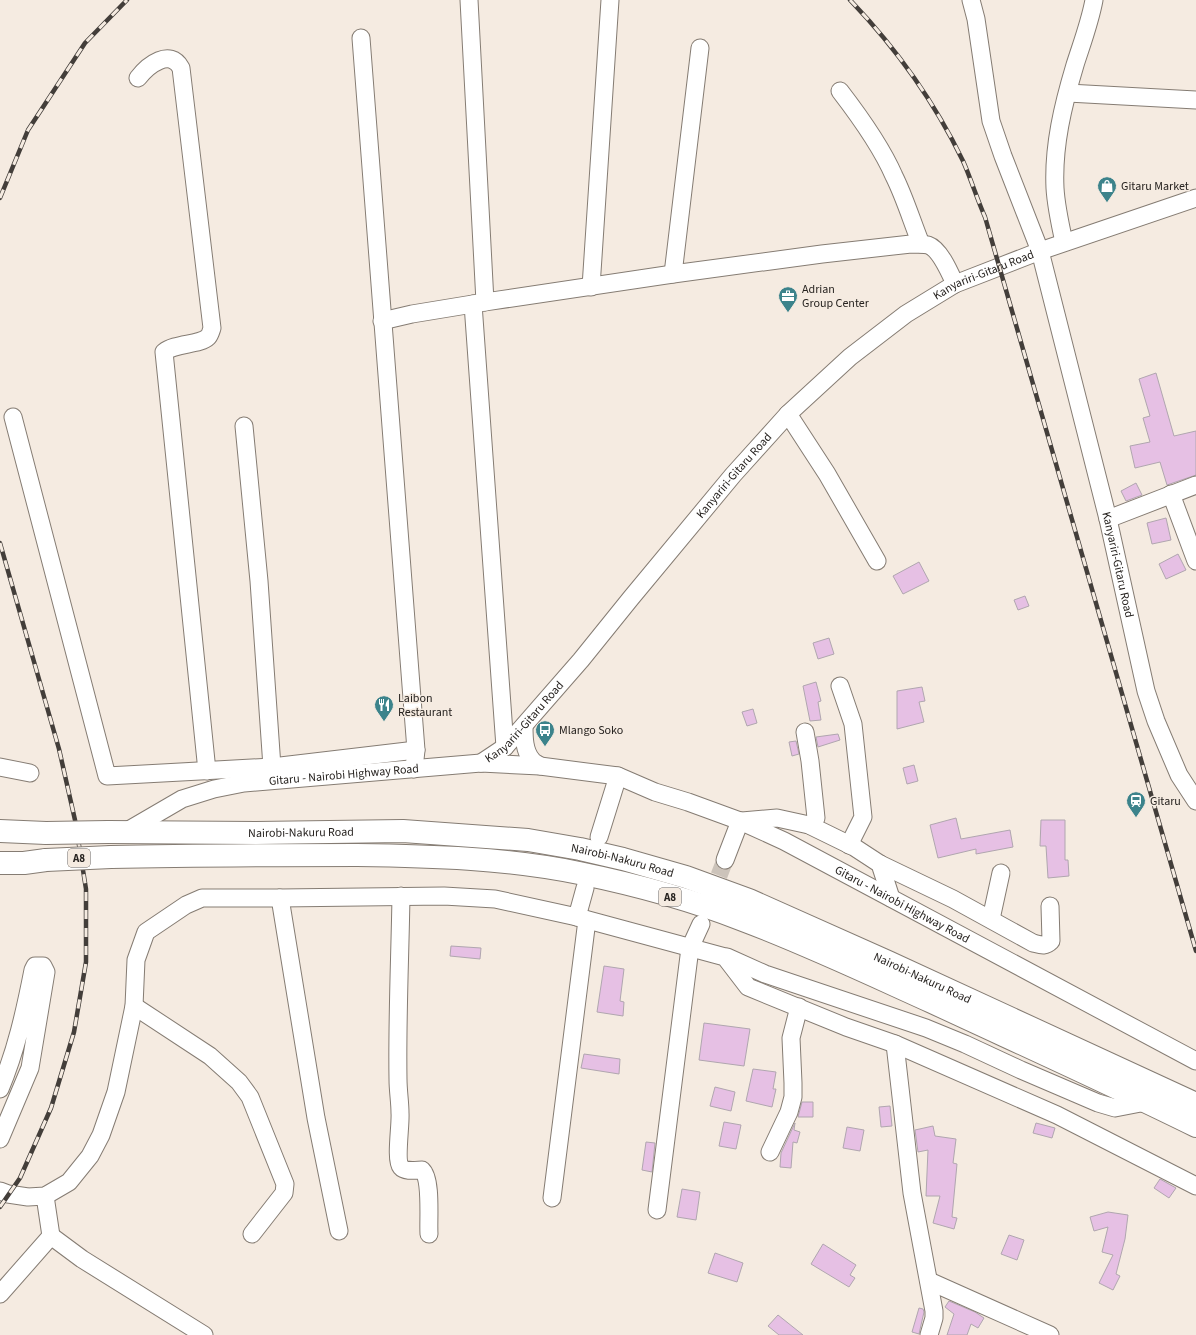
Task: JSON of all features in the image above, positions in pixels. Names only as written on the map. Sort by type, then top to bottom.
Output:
[{"type":"highway","name":"Nairobi-Nakuru Road","points":[[0,824],[10,831],[46,833],[403,831],[528,840],[580,849],[609,856],[686,877],[749,900],[888,962],[1189,1111]]},
{"type":"highway","name":"Nairobi-Nakuru Road","points":[[0,863],[24,863],[46,860],[111,857],[269,854],[402,856],[525,864],[578,872],[628,884],[691,902],[742,920],[878,978],[1146,1102],[1189,1111]]},
{"type":"highway","points":[[0,874],[24,863]]},
{"type":"street","points":[[468,0],[479,303],[505,747]]},
{"type":"street","points":[[591,287],[610,0]]},
{"type":"street","name":"Kanyariri-Gitaru Road","points":[[971,0],[976,19],[991,121],[1040,251],[1108,519],[1146,691],[1158,727],[1179,775],[1196,801]]},
{"type":"street","points":[[1064,242],[1057,207],[1055,168],[1056,145],[1068,93],[1094,0]]},
{"type":"street","points":[[361,38],[416,750],[414,769]]},
{"type":"street","points":[[673,274],[700,48]]},
{"type":"street","points":[[138,78],[146,68],[156,62],[170,58],[181,68],[212,328],[209,336],[204,340],[175,346],[164,352],[207,771]]},
{"type":"street","points":[[840,91],[884,156],[895,176],[921,244]]},
{"type":"street","points":[[1068,93],[1196,100]]},
{"type":"street","name":"Kanyariri-Gitaru Road","points":[[481,763],[505,747],[524,726],[581,660],[724,486],[788,414],[850,357],[906,314],[955,284],[1064,242],[1196,198]]},
{"type":"street","points":[[382,321],[412,314],[479,303],[673,274],[822,254],[921,244],[932,247],[941,257],[955,284]]},
{"type":"street","points":[[788,414],[827,474],[877,561]]},
{"type":"street","points":[[13,417],[107,776],[272,767],[416,750]]},
{"type":"street","points":[[244,426],[259,582],[272,767]]},
{"type":"street","points":[[1108,519],[1196,485]]},
{"type":"street","points":[[1170,494],[1196,561]]},
{"type":"street","points":[[840,686],[853,724],[862,817],[848,845]]},
{"type":"street","points":[[524,726],[524,741],[527,752],[532,761],[540,766]]},
{"type":"street","points":[[805,732],[808,744],[816,818],[809,825]]},
{"type":"street","name":"Gitaru - Nairobi Highway Road","points":[[117,832],[182,799],[214,789],[244,783],[481,763],[540,766],[618,776],[655,792],[740,821],[784,841],[1196,1061]]},
{"type":"street","points":[[0,767],[30,773]]},
{"type":"street","points":[[599,837],[618,776]]},
{"type":"street","points":[[725,860],[740,821],[777,818],[809,825],[848,845],[880,864],[1042,946],[1047,945],[1051,941],[1050,906]]},
{"type":"street","points":[[880,864],[891,898]]},
{"type":"street","points":[[991,919],[1001,873]]},
{"type":"street","points":[[552,1198],[585,888]]},
{"type":"street","points":[[401,896],[398,1081],[400,1113],[398,1137],[399,1155],[400,1166],[402,1168],[406,1170],[422,1170],[425,1174],[428,1184],[429,1234]]},
{"type":"street","points":[[0,1191],[8,1194],[28,1197],[45,1196],[69,1182],[90,1156],[101,1135],[116,1092],[134,1006],[136,960],[146,932],[186,905],[202,898],[444,896],[495,899],[582,918],[690,948],[725,956],[765,974],[926,1028],[1098,1103],[1116,1108],[1146,1102]]},
{"type":"street","points":[[280,898],[316,1118],[340,1231]]},
{"type":"street","points":[[657,1210],[690,948],[701,924]]},
{"type":"street","points":[[725,956],[748,987],[895,1044],[1057,1115],[1196,1186]]},
{"type":"street","points":[[0,1089],[14,1051],[25,1014],[33,970],[35,966],[43,966],[46,972],[30,1068],[0,1139]]},
{"type":"street","points":[[134,1006],[210,1056],[239,1082],[250,1097],[285,1184],[284,1193],[252,1234]]},
{"type":"street","points":[[770,1152],[789,1112],[792,1097],[794,1082],[791,1038],[799,1006]]},
{"type":"street","points":[[895,1044],[912,1193],[934,1312],[934,1318],[929,1335]]},
{"type":"street","points":[[45,1196],[50,1236],[82,1259],[204,1335]]},
{"type":"street","points":[[0,1294],[50,1236]]},
{"type":"street","points":[[929,1281],[1050,1335]]},
{"type":"building","points":[[1156,373],[1174,436],[1196,431],[1196,475],[1167,485],[1160,462],[1135,468],[1130,446],[1150,442],[1143,418],[1150,416],[1139,379]]},
{"type":"building","points":[[1136,483],[1142,495],[1126,501],[1121,491]]},
{"type":"building","points":[[1166,518],[1171,540],[1152,544],[1147,523]]},
{"type":"building","points":[[1178,554],[1186,570],[1166,579],[1159,564]]},
{"type":"building","points":[[919,562],[929,581],[903,594],[893,576]]},
{"type":"building","points":[[1025,596],[1029,606],[1018,610],[1014,600]]},
{"type":"building","points":[[829,638],[834,654],[818,659],[813,643]]},
{"type":"building","points":[[816,682],[821,701],[818,702],[821,720],[810,721],[803,686]]},
{"type":"building","points":[[922,687],[925,701],[919,702],[924,722],[897,729],[897,691]]},
{"type":"building","points":[[753,709],[757,723],[747,726],[742,712]]},
{"type":"building","points":[[838,734],[840,740],[818,747],[816,737]]},
{"type":"building","points":[[796,741],[799,754],[792,756],[789,742]]},
{"type":"building","points":[[914,765],[918,781],[907,784],[903,768]]},
{"type":"building","points":[[956,818],[961,839],[1010,830],[1013,847],[976,854],[976,849],[938,858],[930,825]]},
{"type":"building","points":[[1041,820],[1065,820],[1065,860],[1068,860],[1069,876],[1048,878],[1046,846],[1040,846]]},
{"type":"building","points":[[451,946],[481,948],[480,959],[450,956]]},
{"type":"building","points":[[604,966],[624,969],[620,1001],[624,1002],[623,1016],[597,1012]]},
{"type":"building","points":[[704,1023],[750,1029],[744,1066],[699,1060]]},
{"type":"building","points":[[584,1054],[620,1059],[619,1074],[581,1068]]},
{"type":"building","points":[[753,1069],[776,1072],[773,1089],[776,1089],[772,1107],[746,1101]]},
{"type":"building","points":[[715,1087],[735,1092],[731,1111],[710,1106]]},
{"type":"building","points":[[802,1102],[813,1102],[813,1117],[798,1117]]},
{"type":"building","points":[[890,1106],[892,1126],[881,1127],[879,1107]]},
{"type":"building","points":[[724,1122],[741,1125],[736,1149],[719,1146]]},
{"type":"building","points":[[795,1123],[794,1130],[800,1132],[797,1143],[793,1142],[791,1168],[780,1167],[781,1153]]},
{"type":"building","points":[[1036,1123],[1055,1128],[1052,1138],[1033,1133]]},
{"type":"building","points":[[933,1126],[935,1136],[956,1139],[953,1163],[957,1164],[952,1217],[957,1218],[954,1229],[933,1223],[940,1196],[926,1196],[928,1150],[918,1152],[915,1130]]},
{"type":"building","points":[[847,1127],[864,1130],[860,1151],[843,1148]]},
{"type":"building","points":[[646,1142],[655,1143],[652,1172],[642,1170]]},
{"type":"building","points":[[1160,1179],[1176,1188],[1169,1198],[1154,1188]]},
{"type":"building","points":[[682,1189],[700,1192],[696,1220],[677,1217]]},
{"type":"building","points":[[1108,1212],[1128,1215],[1125,1239],[1116,1274],[1120,1276],[1113,1290],[1099,1283],[1113,1255],[1102,1252],[1108,1227],[1094,1231],[1090,1217]]},
{"type":"building","points":[[1009,1235],[1024,1240],[1017,1260],[1001,1254]]},
{"type":"building","points":[[823,1244],[856,1265],[850,1275],[855,1278],[849,1287],[811,1264]]},
{"type":"building","points":[[715,1253],[743,1263],[737,1282],[708,1273]]},
{"type":"building","points":[[949,1301],[975,1312],[984,1318],[978,1328],[971,1324],[967,1335],[947,1335],[954,1314],[945,1307]]},
{"type":"building","points":[[919,1308],[923,1309],[924,1312],[919,1334],[912,1332]]},
{"type":"building","points":[[778,1315],[803,1335],[779,1335],[768,1326]]},
{"type":"tunnel","points":[[710,899],[725,860]]},
{"type":"railway","points":[[0,198],[28,130],[85,43],[127,0]]},
{"type":"railway","points":[[850,0],[883,37],[927,96],[963,161],[985,217],[1196,951]]},
{"type":"railway","points":[[0,543],[59,749],[75,820],[86,889],[86,962],[74,1032],[51,1108],[20,1178],[0,1207]]},
{"type":"place","name":"Gitaru Market","points":[[1107,203]]},
{"type":"place","name":"Adrian Group Center","points":[[788,313]]},
{"type":"place","name":"Laibon Restaurant","points":[[384,722]]},
{"type":"place","name":"Mlango Soko","points":[[545,747]]},
{"type":"place","name":"Gitaru","points":[[1136,818]]}]
